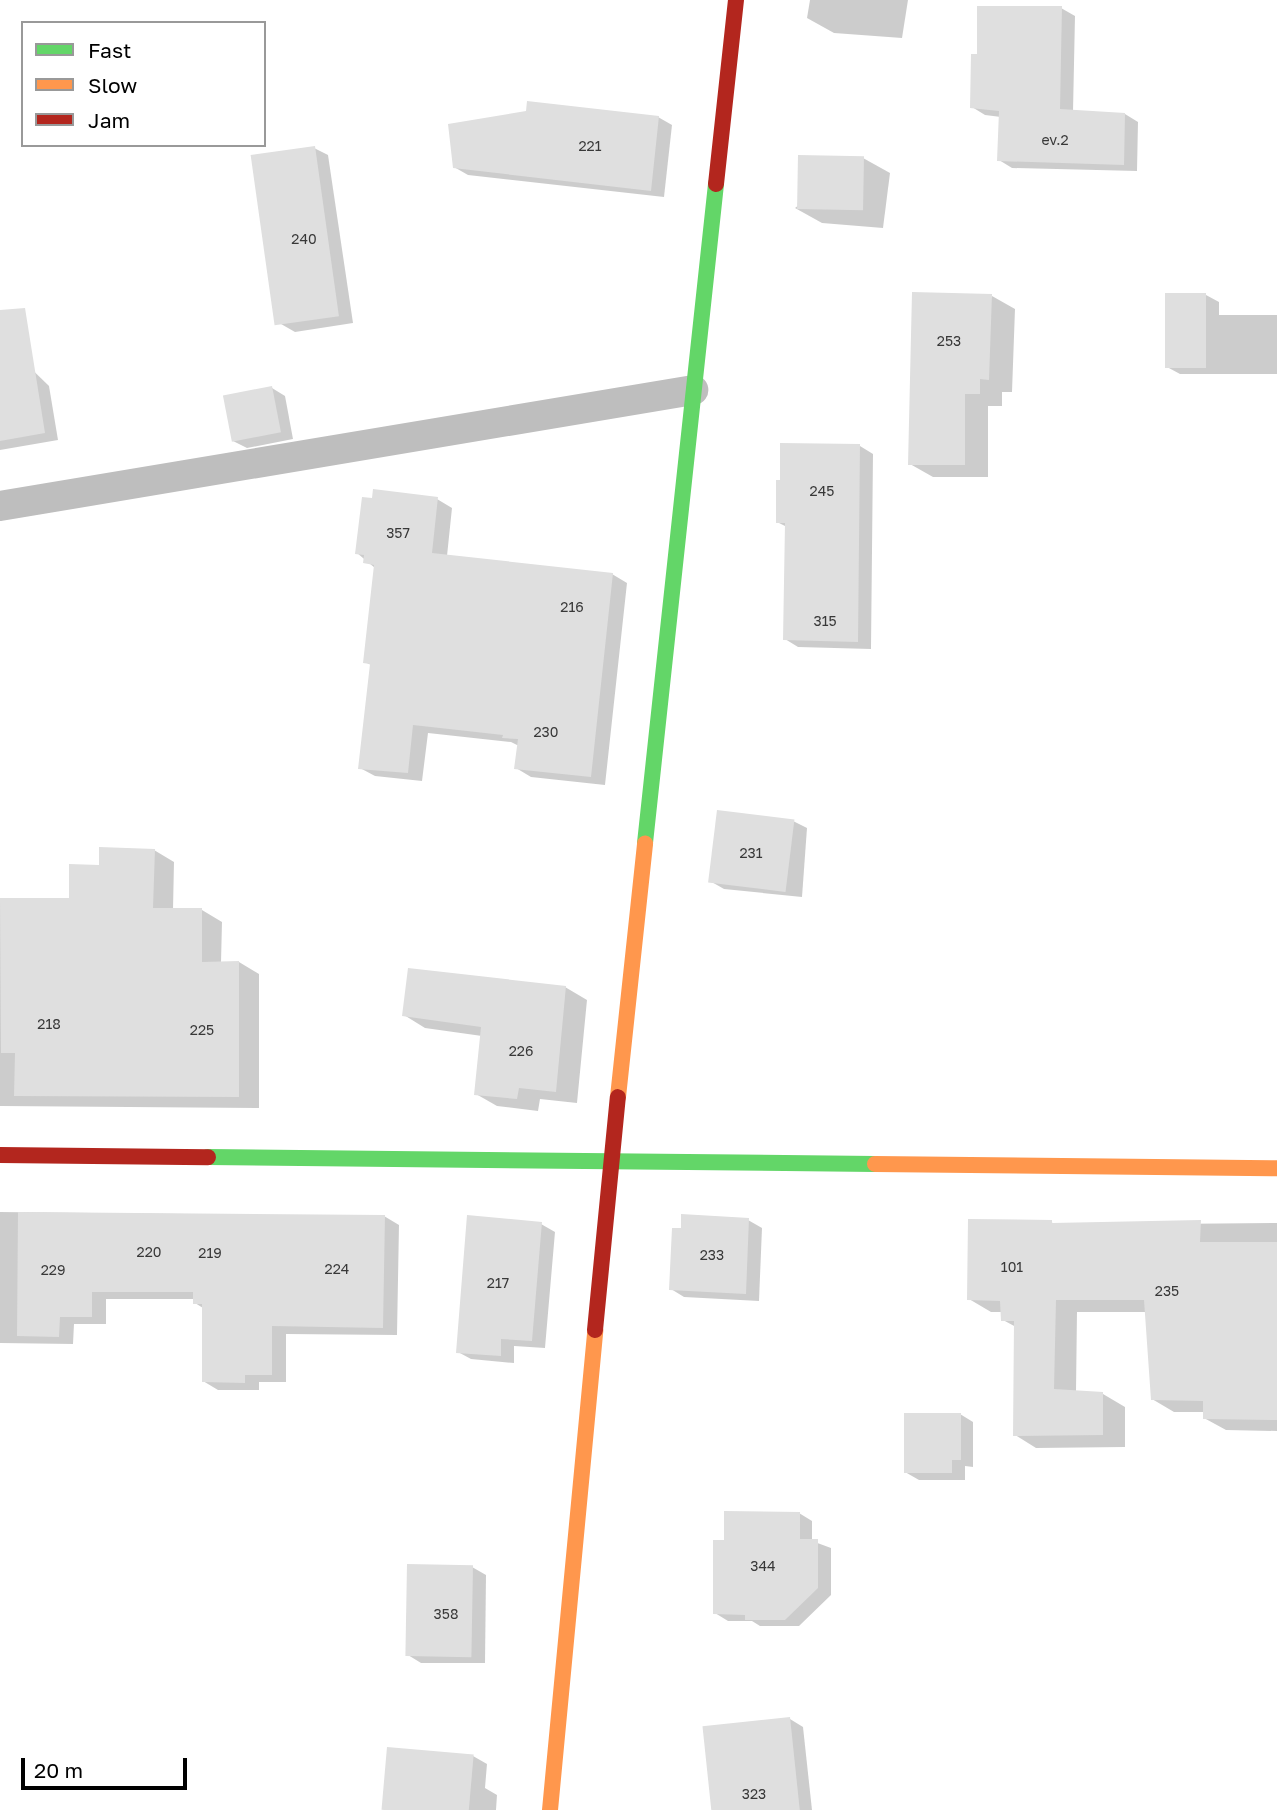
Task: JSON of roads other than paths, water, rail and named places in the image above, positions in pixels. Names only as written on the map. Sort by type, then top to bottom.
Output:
[{"type":"street","points":[[550,1810],[611,1162],[736,0]]},
{"type":"street","points":[[0,1155],[1277,1168]]},
{"type":"lane","points":[[0,506],[693,390]]}]
